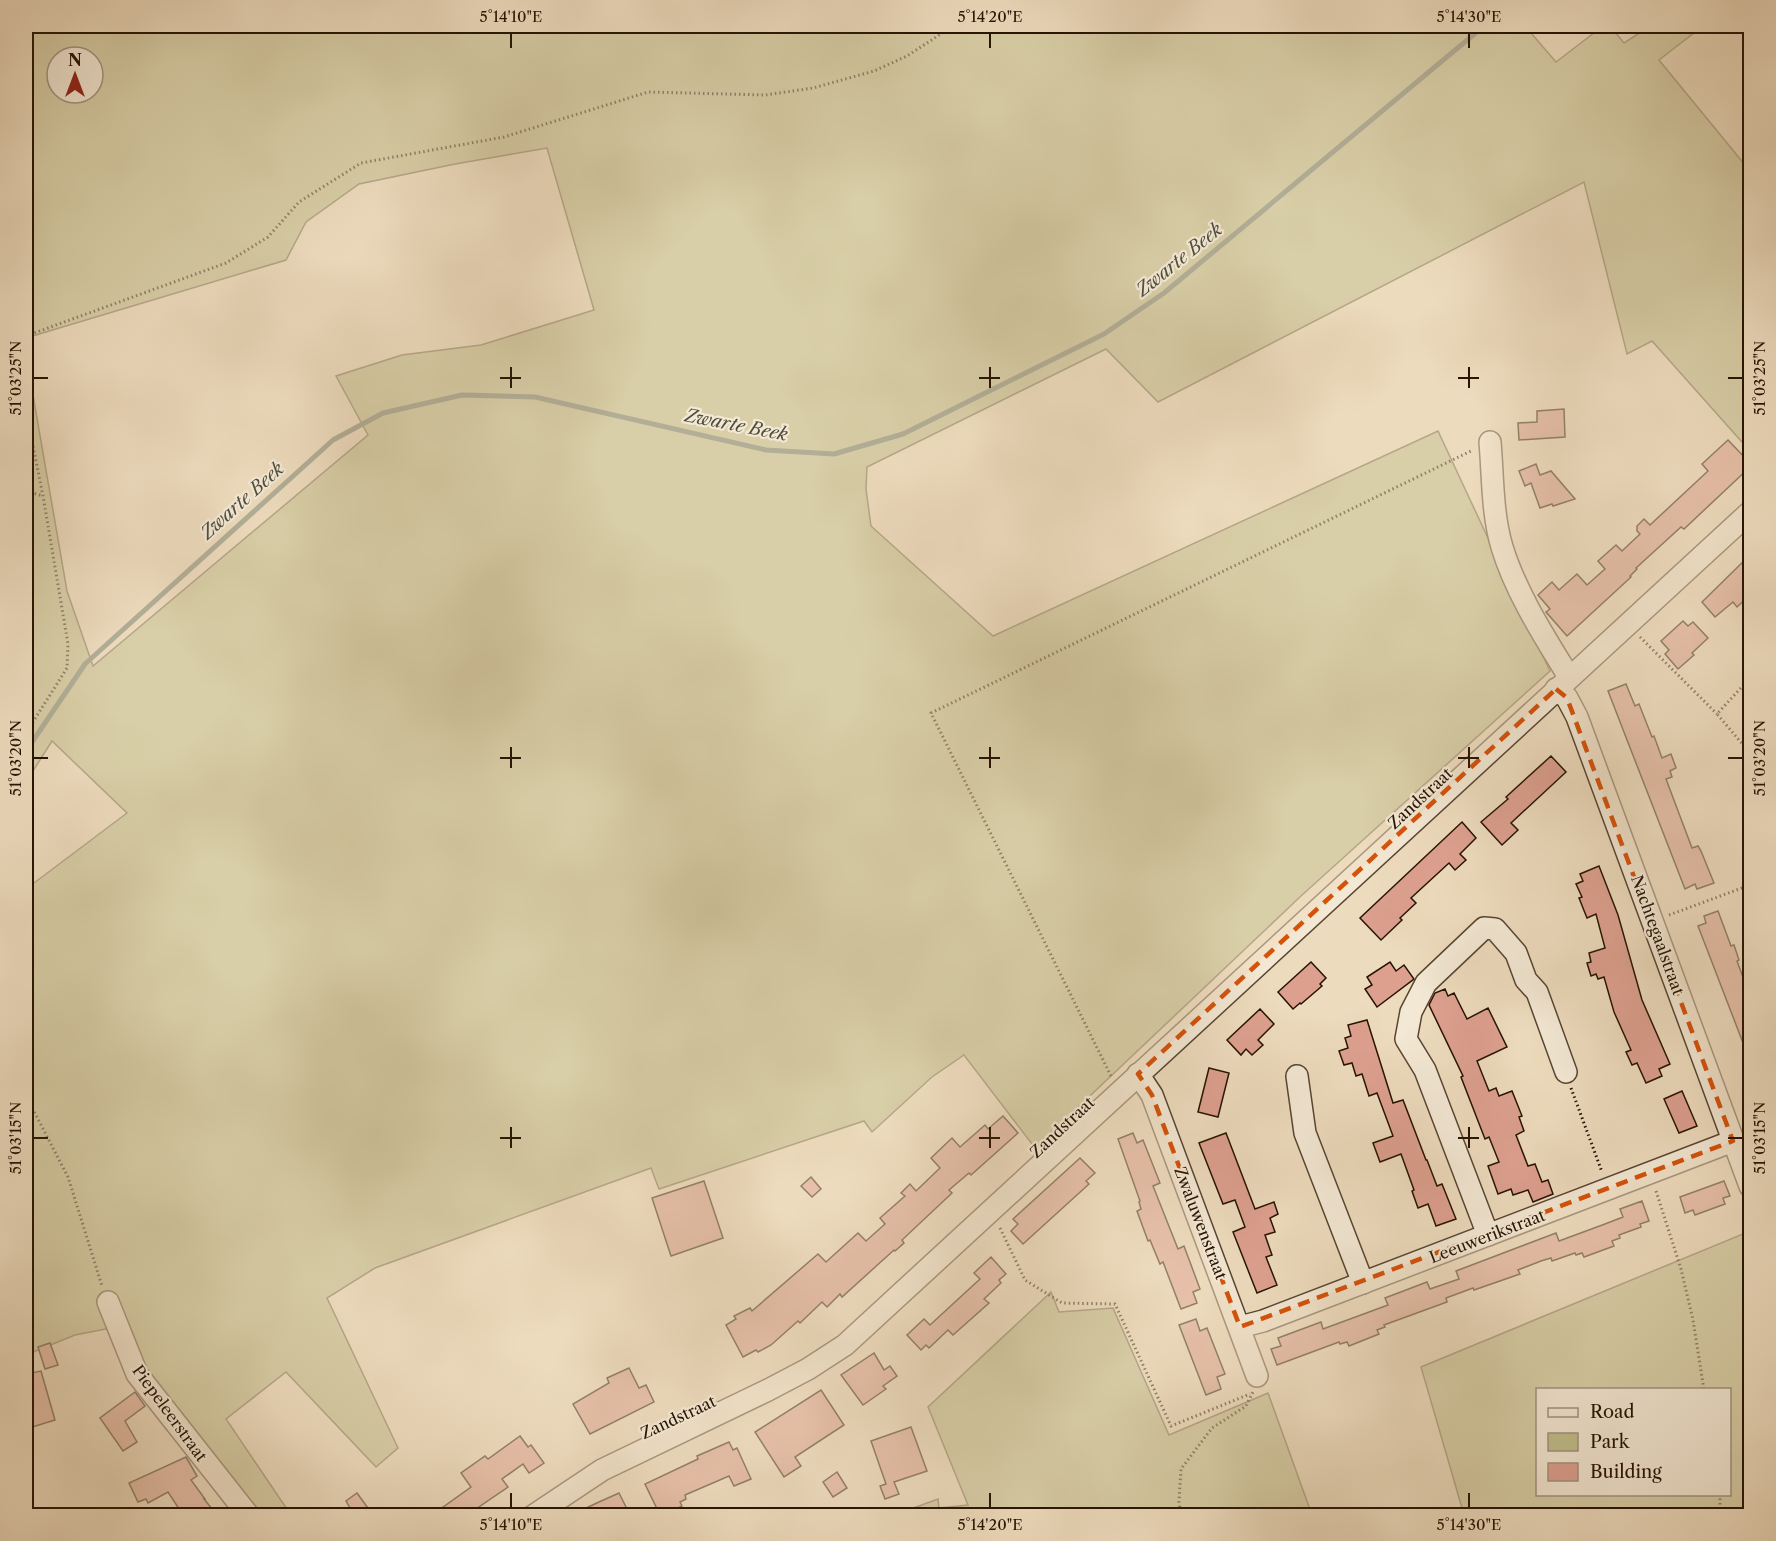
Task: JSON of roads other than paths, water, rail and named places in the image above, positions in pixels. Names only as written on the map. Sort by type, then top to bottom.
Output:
[{"type":"street","points":[[1490,442],[1496,512],[1502,547],[1563,683]]},
{"type":"street","name":"Zandstraat","points":[[533,1515],[602,1470],[768,1390],[808,1369],[845,1345],[1750,512]]},
{"type":"street","name":"Nachtegaalstraat","points":[[1563,683],[1750,1186]]},
{"type":"street","points":[[1488,1235],[1425,1070],[1406,1039],[1411,1012],[1426,983],[1484,928],[1495,929],[1516,952],[1526,980],[1537,992],[1566,1072]]},
{"type":"street","name":"Zwaluwenstraat","points":[[1138,1074],[1152,1095],[1240,1327],[1255,1384]]},
{"type":"street","points":[[1297,1076],[1305,1133],[1363,1283]]},
{"type":"street","name":"Leeuwerikstraat","points":[[1240,1327],[1251,1326],[1733,1141]]},
{"type":"street","name":"Piepeleerstraat","points":[[108,1302],[137,1374],[249,1515]]},
{"type":"waterway","name":"Zwarte Beek","points":[[26,751],[85,664],[333,440],[383,413],[462,395],[535,397],[766,450],[834,454],[903,434],[1104,334],[1164,293],[1484,26]]}]
